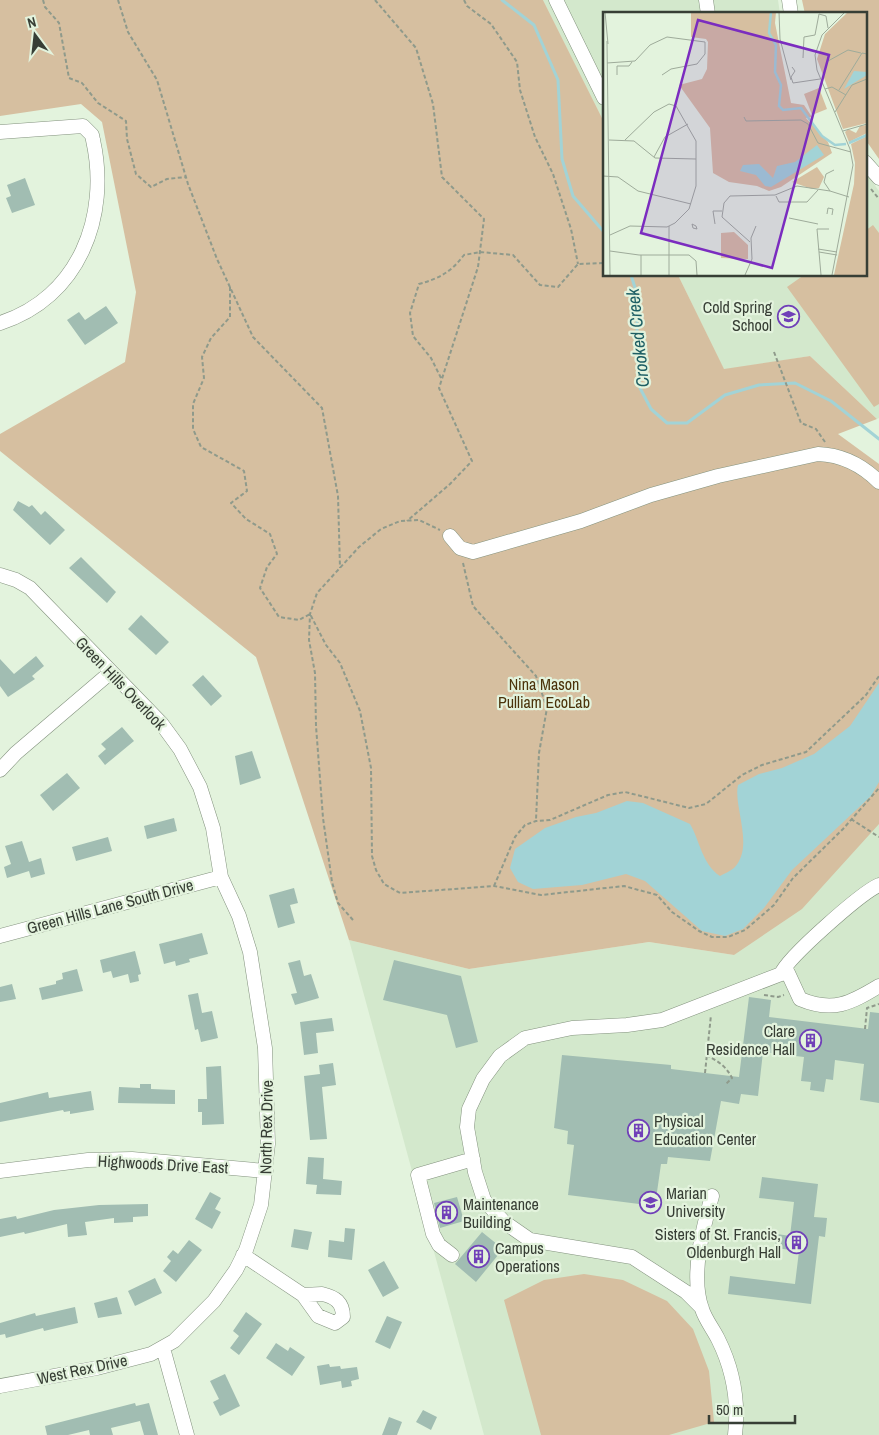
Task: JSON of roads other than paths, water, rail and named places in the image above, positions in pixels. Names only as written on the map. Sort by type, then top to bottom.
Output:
[{"type":"street","points":[[556,0],[603,96]]},
{"type":"street","points":[[0,132],[83,126],[92,135],[98,172],[97,204],[88,240],[68,277],[45,300],[23,314],[0,323]]},
{"type":"street","points":[[450,536],[460,548],[473,552],[581,521],[651,495],[718,476],[818,454],[828,454],[852,462],[879,482]]},
{"type":"street","name":"Green Hills Overlook","points":[[0,575],[16,580],[30,588],[161,723],[188,763],[210,818],[221,877]]},
{"type":"street","points":[[0,770],[12,757],[111,672]]},
{"type":"street","name":"Green Hills Lane South Drive","points":[[0,936],[221,877]]},
{"type":"street","name":"North Rex Drive","points":[[162,1348],[174,1341],[214,1301],[243,1255],[259,1215],[266,1171],[268,1090],[260,1010],[245,931],[221,877]]},
{"type":"street","points":[[781,974],[784,966],[794,955],[840,914],[871,889],[879,885]]},
{"type":"street","points":[[702,1308],[686,1292],[632,1257],[530,1240],[504,1222],[484,1200],[467,1128],[469,1109],[483,1079],[500,1056],[525,1038],[572,1028],[627,1025],[662,1020],[781,974],[788,973],[800,999],[818,1007],[848,1004],[879,986]]},
{"type":"street","name":"Highwoods Drive East","points":[[0,1171],[56,1163],[132,1159],[266,1171]]},
{"type":"street","points":[[452,1255],[439,1246],[433,1234],[418,1176],[473,1159]]},
{"type":"street","points":[[712,1196],[702,1232],[697,1284],[702,1308],[730,1364],[738,1411],[735,1435]]},
{"type":"street","points":[[243,1255],[303,1295]]},
{"type":"street","points":[[162,1348],[187,1435]]},
{"type":"street","name":"West Rex Drive","points":[[0,1386],[97,1368],[151,1354],[162,1348]]},
{"type":"water","points":[[879,683],[879,782],[871,796],[792,870],[764,908],[743,929],[725,936],[702,931],[645,881],[626,874],[582,885],[533,889],[518,882],[510,868],[515,849],[545,828],[576,817],[596,813],[627,801],[643,803],[690,824],[705,859],[714,871],[720,876],[722,875],[734,868],[740,859],[743,849],[742,826],[737,794],[738,785],[759,774],[782,768],[814,754],[850,726]]},
{"type":"waterway","name":"Crooked Creek","points":[[502,0],[534,25],[558,80],[562,159],[573,196],[603,231]]},
{"type":"waterway","name":"Crooked Creek","points":[[631,276],[637,294],[637,347],[640,388],[651,409],[667,423],[687,423],[725,395],[759,385],[795,383],[831,401],[879,439]]},
{"type":"place","name":"Cold Spring School","points":[[788,316]]},
{"type":"place","name":"Clare Residence Hall","points":[[811,1040]]},
{"type":"place","name":"Physical Education Center","points":[[638,1130]]},
{"type":"place","name":"Marian University","points":[[650,1202]]},
{"type":"place","name":"Maintenance Building","points":[[447,1213]]},
{"type":"place","name":"Sisters of St. Francis, Oldenburgh Hall","points":[[797,1243]]},
{"type":"place","name":"Campus Operations","points":[[479,1257]]},
{"type":"park label","name":"Nina Mason Pulliam EcoLab","points":[[544,693]]}]
